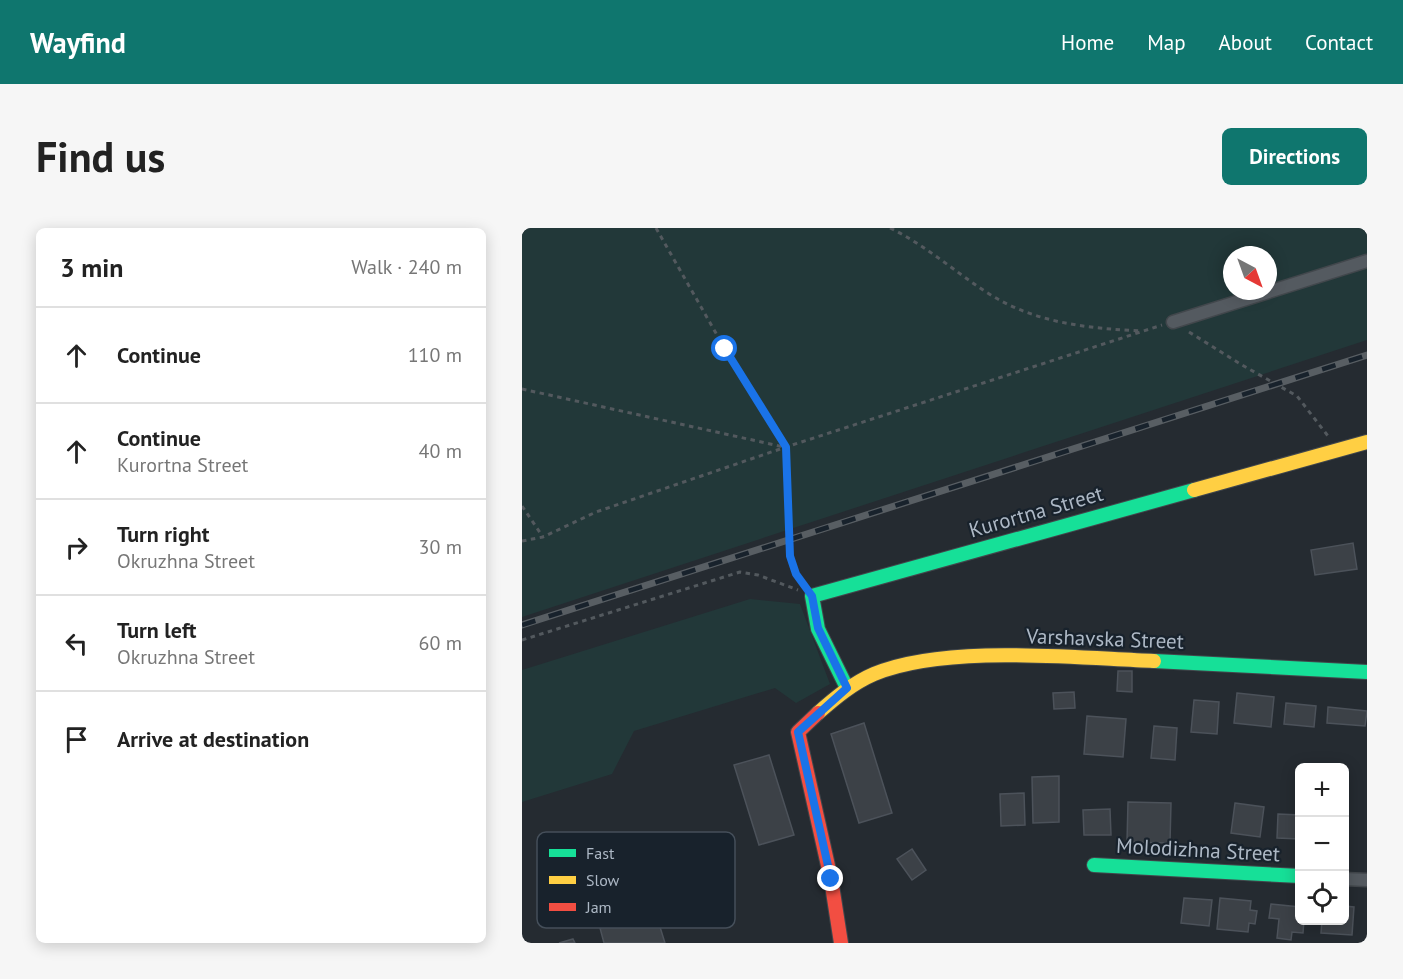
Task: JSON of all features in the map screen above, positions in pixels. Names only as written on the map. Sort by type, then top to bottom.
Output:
[{"type":"street","points":[[1173,321],[1367,261]]},
{"type":"street","name":"Kurortna Street","points":[[812,596],[1367,441]]},
{"type":"street","points":[[812,596],[818,628],[847,688]]},
{"type":"street","name":"Varshavska Street","points":[[841,943],[831,879],[798,732],[847,688],[885,670],[918,662],[955,658],[1084,658],[1367,672]]},
{"type":"street","name":"Molodizhna Street","points":[[1094,865],[1295,876]]},
{"type":"street","points":[[1349,879],[1367,880]]},
{"type":"path","points":[[656,228],[725,349],[786,447],[790,556],[796,574],[812,596]]},
{"type":"path","points":[[890,228],[924,247],[988,293],[1034,317],[1077,326],[1143,331]]},
{"type":"path","points":[[522,541],[543,537],[596,512],[786,447],[1173,321],[1242,366],[1297,396],[1339,449]]},
{"type":"path","points":[[522,389],[786,447]]},
{"type":"path","points":[[522,506],[543,537]]},
{"type":"path","points":[[522,640],[740,572],[759,575],[812,596]]},
{"type":"green space","points":[[522,228],[1367,228],[1367,340],[522,617]]},
{"type":"green space","points":[[750,599],[800,604],[830,684],[796,703],[775,688],[634,731],[612,774],[522,802],[522,670]]},
{"type":"building","points":[[1353,543],[1357,569],[1315,575],[1311,550]]},
{"type":"building","points":[[1118,671],[1132,671],[1132,692],[1117,691]]},
{"type":"building","points":[[1074,692],[1075,708],[1054,709],[1053,693]]},
{"type":"building","points":[[1237,693],[1274,697],[1271,727],[1234,723]]},
{"type":"building","points":[[1194,700],[1219,702],[1217,734],[1191,732]]},
{"type":"building","points":[[1286,703],[1316,706],[1314,727],[1284,724]]},
{"type":"building","points":[[1328,707],[1367,711],[1365,726],[1327,723]]},
{"type":"building","points":[[1087,716],[1126,719],[1123,757],[1084,754]]},
{"type":"building","points":[[864,723],[892,813],[859,823],[831,734]]},
{"type":"building","points":[[1154,726],[1177,728],[1175,760],[1151,758]]},
{"type":"building","points":[[769,755],[794,835],[759,845],[734,765]]},
{"type":"building","points":[[1059,776],[1059,822],[1033,823],[1032,777]]},
{"type":"building","points":[[1024,793],[1025,825],[1001,826],[1000,794]]},
{"type":"building","points":[[1128,802],[1171,803],[1170,843],[1127,842]]},
{"type":"building","points":[[1235,803],[1264,807],[1260,837],[1231,833]]},
{"type":"building","points":[[1110,809],[1111,835],[1084,835],[1083,810]]},
{"type":"building","points":[[1278,814],[1295,815],[1295,839],[1277,838]]},
{"type":"building","points":[[912,849],[926,870],[912,880],[897,859]]},
{"type":"building","points":[[1184,898],[1212,900],[1209,926],[1181,923]]},
{"type":"building","points":[[1220,898],[1251,901],[1250,910],[1257,911],[1255,924],[1249,923],[1248,932],[1217,929]]},
{"type":"building","points":[[1271,904],[1295,906],[1295,925],[1304,925],[1303,933],[1292,932],[1291,940],[1277,938],[1279,919],[1269,918]]},
{"type":"building","points":[[1349,906],[1354,907],[1352,935],[1321,933],[1322,925],[1349,925]]},
{"type":"building","points":[[600,928],[660,928],[665,943],[604,943]]},
{"type":"building","points":[[573,939],[575,943],[559,943]]},
{"type":"railway","points":[[522,625],[1367,355]]},
{"type":"traffic: fast","points":[[847,688],[818,629],[812,596],[1194,490]]},
{"type":"traffic: fast","points":[[1154,661],[1367,672]]},
{"type":"traffic: fast","points":[[1094,865],[1295,876]]},
{"type":"traffic: slow","points":[[1194,490],[1367,442]]},
{"type":"traffic: slow","points":[[818,713],[852,686],[874,674],[903,665],[937,659],[1011,655],[1154,661]]},
{"type":"traffic: jam","points":[[818,713],[798,732],[831,879],[841,943]]},
{"type":"route","points":[[725,349],[786,447],[790,556],[796,574],[812,596],[818,628],[847,688],[798,732],[831,879]]}]
